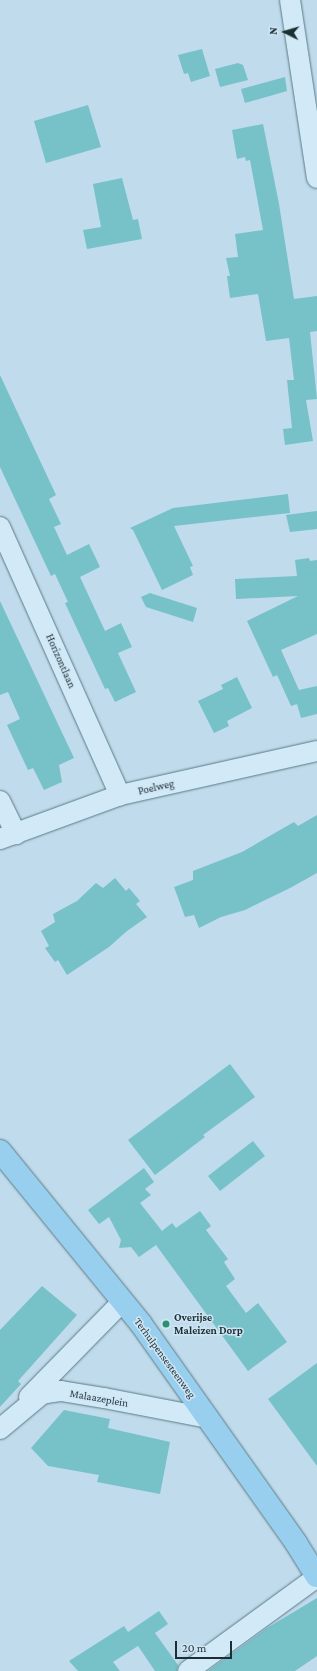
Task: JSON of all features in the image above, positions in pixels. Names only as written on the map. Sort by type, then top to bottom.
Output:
[{"type":"main road","name":"Terhulpensesteenweg","points":[[1,1155],[142,1324],[317,1577]]},
{"type":"street","points":[[290,0],[317,178]]},
{"type":"street","name":"Horizontlaan","points":[[0,527],[120,795]]},
{"type":"street","name":"Poelweg","points":[[8,836],[120,795],[317,751]]},
{"type":"street","points":[[0,801],[8,836]]},
{"type":"street","points":[[0,1422],[20,1406],[123,1301]]},
{"type":"street","name":"Malaazeplein","points":[[0,1428],[42,1394],[61,1391],[208,1418]]},
{"type":"street","points":[[188,1671],[317,1577]]},
{"type":"building","points":[[202,49],[210,76],[191,82],[188,73],[184,74],[178,55]]},
{"type":"building","points":[[238,63],[243,65],[248,80],[220,87],[215,69]]},
{"type":"building","points":[[285,77],[287,91],[245,103],[241,89]]},
{"type":"building","points":[[88,105],[101,147],[46,163],[34,121]]},
{"type":"building","points":[[263,124],[279,204],[294,299],[317,296],[317,331],[310,332],[317,399],[306,400],[313,441],[285,445],[283,429],[292,428],[287,380],[294,380],[289,338],[266,341],[258,294],[230,298],[227,276],[230,276],[226,258],[238,257],[235,234],[263,230],[250,160],[246,161],[245,157],[237,159],[232,130]]},
{"type":"building","points":[[122,178],[133,220],[138,219],[142,239],[87,249],[83,230],[101,227],[93,184]]},
{"type":"building","points":[[0,375],[56,495],[49,499],[61,524],[54,527],[67,555],[89,544],[100,567],[80,577],[105,631],[121,623],[132,647],[118,653],[136,692],[115,702],[108,688],[105,689],[65,603],[68,602],[55,574],[51,576],[0,467]]},
{"type":"building","points":[[288,494],[290,513],[174,526],[193,566],[190,567],[193,575],[162,590],[133,530],[130,528],[173,508]]},
{"type":"building","points":[[317,511],[317,529],[290,532],[286,515]]},
{"type":"building","points":[[309,558],[310,561],[317,560],[317,634],[281,650],[299,690],[317,686],[317,714],[301,718],[297,704],[291,706],[277,675],[273,677],[247,621],[298,596],[236,599],[235,579],[297,576],[295,560]]},
{"type":"building","points":[[150,593],[197,608],[193,622],[146,607],[141,597]]},
{"type":"building","points":[[0,601],[74,758],[59,765],[62,782],[44,790],[33,768],[28,770],[7,725],[20,719],[8,692],[0,695]]},
{"type":"building","points":[[237,677],[252,708],[227,721],[229,726],[214,733],[198,701],[223,689],[221,685]]},
{"type":"building","points":[[317,815],[317,873],[245,910],[221,917],[199,928],[194,915],[185,917],[174,887],[193,880],[193,871],[242,852],[294,822],[298,826]]},
{"type":"building","points":[[115,878],[126,891],[129,888],[140,901],[136,904],[147,917],[127,931],[109,947],[67,975],[58,960],[55,962],[45,948],[49,946],[41,931],[55,922],[53,914],[77,901],[96,883],[103,888]]},
{"type":"building","points":[[230,1064],[255,1097],[203,1135],[205,1137],[155,1175],[128,1140]]},
{"type":"building","points":[[253,1141],[265,1156],[220,1191],[208,1176]]},
{"type":"building","points":[[144,1168],[154,1182],[145,1189],[151,1195],[140,1203],[162,1231],[172,1223],[176,1228],[200,1211],[211,1226],[206,1230],[228,1259],[224,1262],[235,1279],[226,1286],[246,1313],[258,1303],[287,1342],[248,1371],[156,1245],[139,1257],[131,1247],[119,1248],[121,1240],[109,1217],[99,1224],[88,1210]]},
{"type":"building","points":[[42,1286],[77,1315],[18,1381],[21,1384],[0,1407],[0,1330]]},
{"type":"building","points":[[317,1363],[317,1466],[268,1399]]},
{"type":"building","points":[[64,1410],[110,1419],[108,1428],[170,1442],[160,1494],[97,1482],[99,1475],[48,1466],[31,1448]]},
{"type":"building","points":[[317,1598],[317,1656],[295,1671],[208,1671],[267,1628]]},
{"type":"building","points":[[159,1611],[168,1624],[155,1633],[178,1665],[177,1671],[155,1671],[138,1646],[113,1662],[120,1671],[78,1671],[69,1661],[124,1626],[128,1632]]},
{"type":"place","name":"Overijse Maleizen Dorp","points":[[166,1324]]}]
